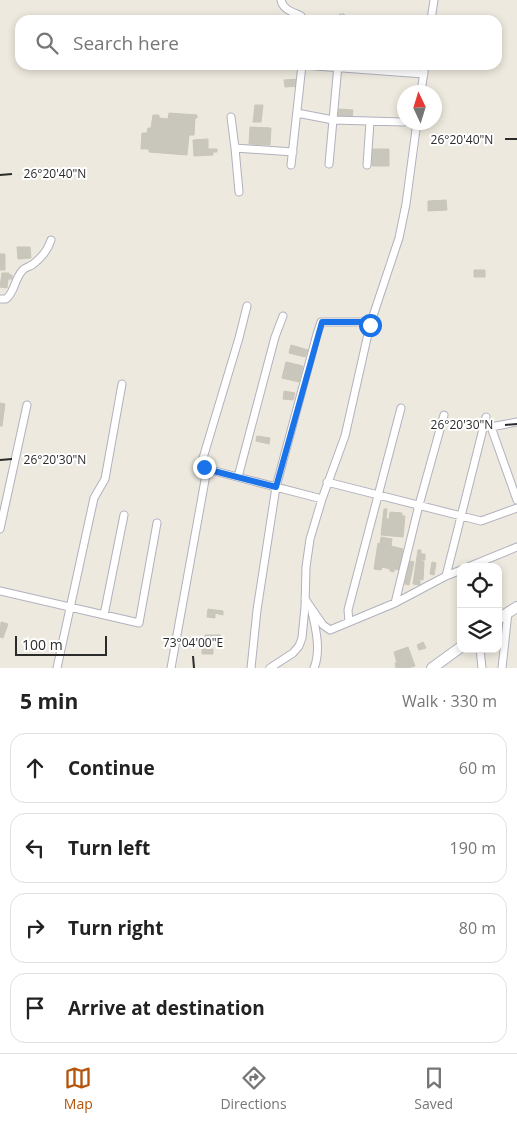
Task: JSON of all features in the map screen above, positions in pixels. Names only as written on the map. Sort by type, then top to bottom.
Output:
[{"type":"main road","points":[[432,668],[457,650]]},
{"type":"street","points":[[281,0],[285,8],[300,15]]},
{"type":"street","points":[[432,15],[434,0]]},
{"type":"street","points":[[291,165],[301,70]]},
{"type":"street","points":[[329,164],[338,70]]},
{"type":"street","points":[[393,70],[424,74]]},
{"type":"street","points":[[422,85],[424,70]]},
{"type":"street","points":[[297,113],[333,120],[397,122]]},
{"type":"street","points":[[231,117],[239,192]]},
{"type":"street","points":[[367,165],[370,122]]},
{"type":"street","points":[[270,668],[286,658],[299,646],[304,627],[306,567],[310,539],[327,482],[345,436],[372,322],[399,238],[406,204],[416,130]]},
{"type":"street","points":[[235,148],[293,152]]},
{"type":"street","points":[[0,299],[6,299],[11,295],[23,270],[43,254],[49,247],[51,240]]},
{"type":"street","points":[[171,668],[206,469],[203,458],[247,306]]},
{"type":"street","points":[[238,477],[282,316]]},
{"type":"street","points":[[251,668],[257,610],[276,487],[322,322],[372,322]]},
{"type":"street","points":[[57,668],[94,498],[105,479],[122,384]]},
{"type":"street","points":[[0,529],[27,406]]},
{"type":"street","points":[[349,622],[348,610],[401,408]]},
{"type":"street","points":[[395,603],[444,415]]},
{"type":"street","points":[[446,576],[486,417]]},
{"type":"street","points":[[517,422],[491,427],[517,500]]},
{"type":"street","points":[[206,469],[322,499]]},
{"type":"street","points":[[327,482],[481,521],[517,508]]},
{"type":"street","points":[[104,615],[124,514]]},
{"type":"street","points":[[0,591],[139,623],[157,523]]},
{"type":"street","points":[[478,563],[517,547]]},
{"type":"street","points":[[305,599],[325,628],[330,630],[395,603],[457,572]]},
{"type":"street","points":[[310,606],[318,648],[318,660],[314,668]]},
{"type":"street","points":[[502,668],[512,610]]},
{"type":"street","points":[[480,653],[482,668]]},
{"type":"building","points":[[298,79],[298,86],[285,87],[284,80]]},
{"type":"building","points":[[255,105],[263,105],[261,122],[253,122]]},
{"type":"building","points":[[339,109],[353,110],[352,118],[338,117]]},
{"type":"building","points":[[169,113],[197,115],[197,118],[195,118],[194,135],[189,135],[187,155],[149,152],[149,149],[141,149],[142,133],[147,133],[148,128],[151,128],[153,115],[159,115],[159,118],[168,119]]},
{"type":"building","points":[[250,127],[271,128],[270,145],[249,144]]},
{"type":"building","points":[[208,139],[208,149],[217,149],[217,152],[213,152],[213,155],[194,156],[193,140]]},
{"type":"building","points":[[372,149],[389,149],[389,166],[372,166]]},
{"type":"building","points":[[446,200],[447,210],[428,211],[428,201]]},
{"type":"building","points":[[17,247],[30,247],[31,258],[18,259]]},
{"type":"building","points":[[0,254],[5,254],[5,270],[0,270]]},
{"type":"building","points":[[474,270],[485,270],[485,277],[474,277]]},
{"type":"building","points":[[2,273],[12,275],[12,279],[8,279],[7,288],[0,287]]},
{"type":"building","points":[[291,345],[308,350],[305,357],[289,353]]},
{"type":"building","points":[[286,362],[303,366],[299,382],[282,378]]},
{"type":"building","points":[[284,391],[295,393],[293,400],[283,399]]},
{"type":"building","points":[[0,403],[5,404],[2,426],[0,426]]},
{"type":"building","points":[[257,436],[270,438],[269,444],[256,441]]},
{"type":"building","points":[[384,509],[387,509],[386,519],[389,519],[390,512],[402,513],[402,516],[405,516],[403,537],[381,535]]},
{"type":"building","points":[[381,537],[392,539],[391,546],[403,549],[399,570],[394,569],[394,572],[382,567],[381,570],[374,569],[378,543],[380,544]]},
{"type":"building","points":[[418,550],[421,550],[421,554],[425,554],[425,560],[421,560],[424,562],[423,580],[420,579],[420,585],[413,584]]},
{"type":"building","points":[[410,561],[414,562],[409,585],[405,584]]},
{"type":"building","points":[[432,562],[436,563],[434,575],[430,574]]},
{"type":"building","points":[[208,609],[223,611],[223,615],[215,613],[215,618],[207,617]]},
{"type":"building","points":[[1,622],[8,624],[3,638],[0,637]]},
{"type":"building","points":[[205,635],[220,635],[220,639],[205,639]]},
{"type":"building","points":[[423,642],[426,648],[419,650],[417,645]]},
{"type":"building","points":[[408,647],[415,666],[396,668],[395,663],[397,663],[394,652]]},
{"type":"building","points":[[202,649],[213,649],[213,654],[202,654]]},
{"type":"route","points":[[204,467],[276,487],[317,334],[322,322],[372,322],[370,325]]}]
